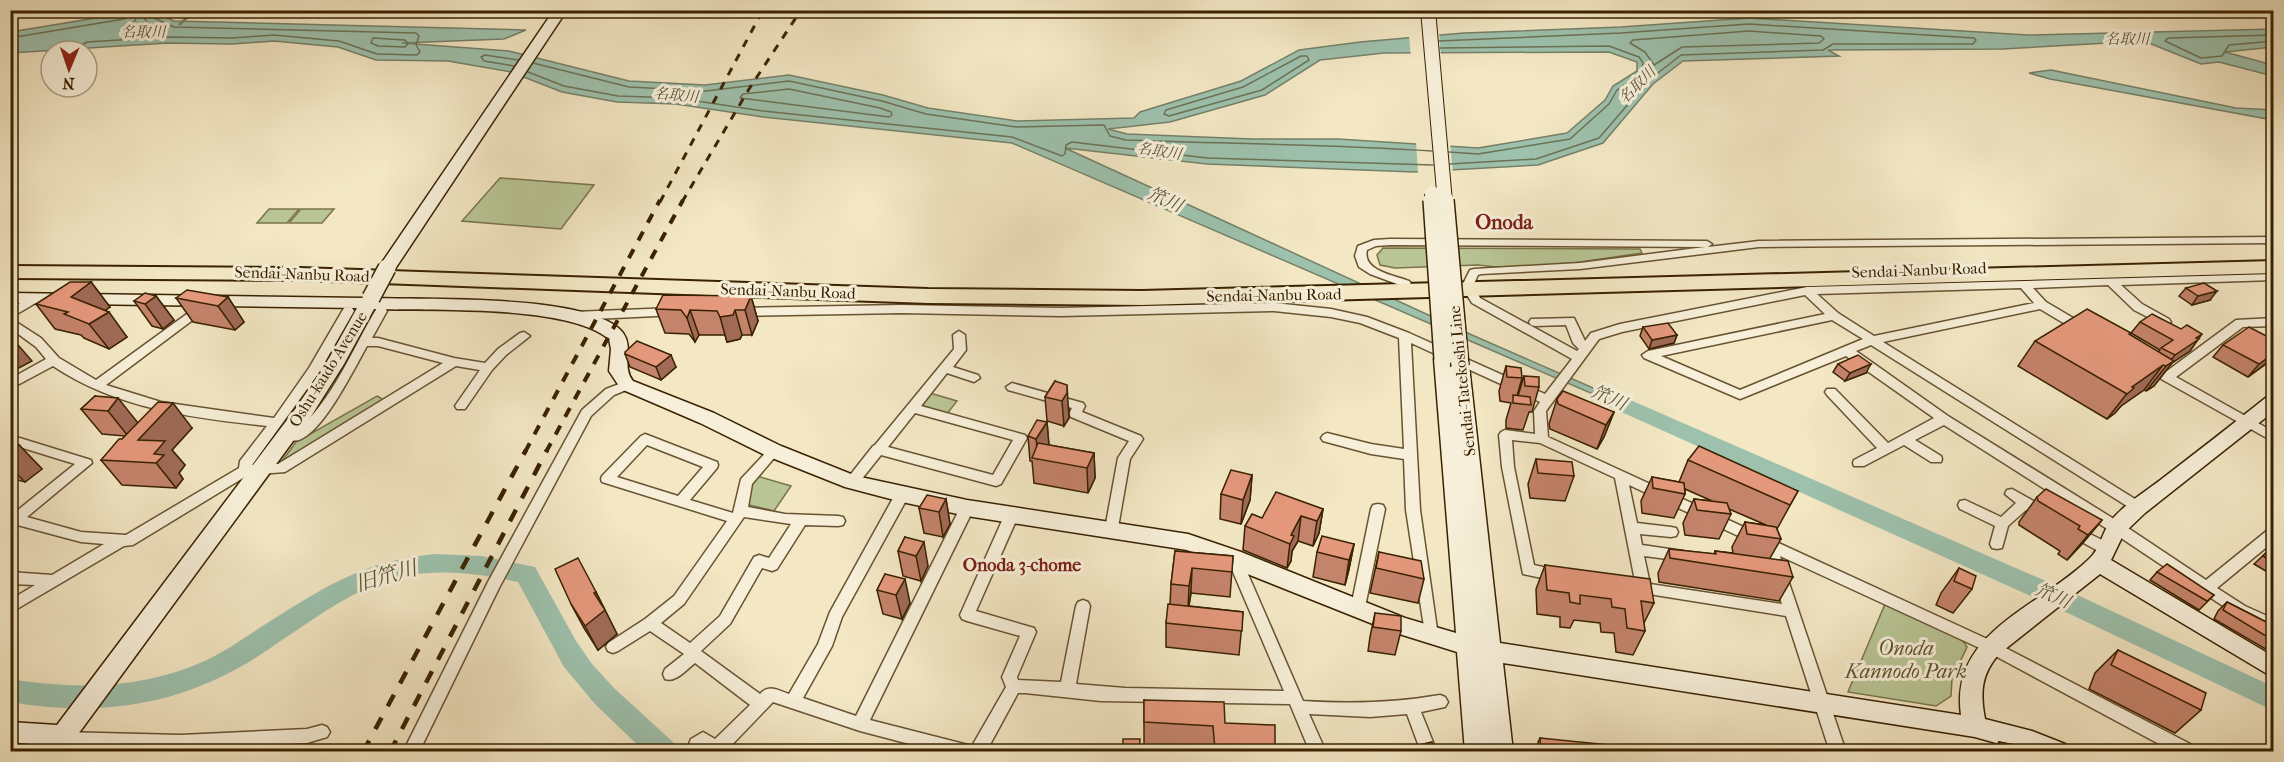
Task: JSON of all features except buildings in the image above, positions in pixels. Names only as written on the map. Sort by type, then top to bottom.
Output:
[{"type":"highway","name":"Sendai-Nanbu Road","points":[[1566,286],[2274,256]]},
{"type":"highway","name":"Sendai-Nanbu Road","points":[[10,272],[289,273],[928,296],[1142,298],[1299,294],[1409,287],[1930,279],[2274,267]]},
{"type":"main road","name":"Oshu-kaido Avenue","points":[[62,737],[281,430],[335,364],[374,304],[387,268],[399,249],[561,10]]},
{"type":"main road","name":"Sendai-Tatekoshi Line","points":[[1418,10],[1451,363],[1490,651],[1501,752]]},
{"type":"main road","name":"Sendai-Tatekoshi Line","points":[[1428,10],[1467,646],[1477,752]]},
{"type":"main road","points":[[10,298],[374,304],[519,309],[569,316],[588,321],[614,333],[620,341],[621,350],[617,370],[620,379],[627,385],[707,418],[774,452],[852,482],[968,508],[1188,542],[1431,636],[1467,646],[1975,727],[2032,742],[2057,752]]},
{"type":"main road","points":[[1975,727],[1969,690],[1981,658],[1991,647],[2078,580],[2102,556],[2117,528],[2138,508],[2274,400]]},
{"type":"main road","points":[[2102,556],[2274,669]]},
{"type":"main road","points":[[10,732],[62,737]]},
{"type":"street","points":[[1579,355],[1476,300],[1471,289],[1474,272],[1580,266],[1759,244],[2274,240]]},
{"type":"street","points":[[1409,287],[1363,265],[1360,256],[1362,248],[1374,243],[1390,242],[1703,243],[1726,247]]},
{"type":"street","points":[[1542,439],[1540,411],[1579,355],[1595,336],[1608,330],[1807,291],[2274,277]]},
{"type":"street","points":[[2111,282],[2138,307],[2179,330]]},
{"type":"street","points":[[2023,284],[2042,305],[2090,333]]},
{"type":"street","points":[[1807,291],[1834,316],[2138,508]]},
{"type":"street","points":[[35,298],[11,320],[40,344],[54,360],[98,386],[130,398],[281,430],[296,436],[309,427],[364,342],[374,304]]},
{"type":"street","points":[[98,386],[211,300]]},
{"type":"street","points":[[1834,316],[1648,354],[1740,395],[1872,340],[2042,305]]},
{"type":"street","points":[[723,312],[902,309],[1071,312],[1274,307],[1331,313],[1363,321],[1405,336],[1549,398]]},
{"type":"street","points":[[281,430],[348,311]]},
{"type":"street","points":[[569,316],[690,312]]},
{"type":"street","points":[[1535,322],[1570,321],[1579,343],[1579,355]]},
{"type":"street","points":[[2167,377],[2204,344],[2240,323],[2274,322]]},
{"type":"street","points":[[852,482],[960,350],[959,335]]},
{"type":"street","points":[[461,406],[488,367],[502,352],[524,336]]},
{"type":"street","points":[[1405,336],[1413,510],[1431,636]]},
{"type":"street","points":[[364,342],[378,342],[454,362],[488,367]]},
{"type":"street","points":[[1846,350],[1944,419],[2117,528],[2240,610],[2274,626]]},
{"type":"street","points":[[10,385],[54,360]]},
{"type":"street","points":[[2138,360],[2274,438]]},
{"type":"street","points":[[13,518],[81,537],[128,541],[253,470],[280,469],[454,362]]},
{"type":"street","points":[[944,368],[974,378]]},
{"type":"street","points":[[411,752],[493,586],[586,413],[610,392],[627,385]]},
{"type":"street","points":[[1012,387],[1079,406],[1075,414],[1137,439],[1124,458],[1112,529]]},
{"type":"street","points":[[1831,392],[1886,449]]},
{"type":"street","points":[[878,449],[996,481],[1021,438],[911,408]]},
{"type":"street","points":[[1859,463],[1944,419]]},
{"type":"street","points":[[1574,578],[1528,570],[1508,466],[1505,435],[1542,439],[1991,647],[2190,752]]},
{"type":"street","points":[[681,502],[712,465],[645,439],[607,480],[681,502],[739,515],[838,521]]},
{"type":"street","points":[[11,440],[86,463],[13,518]]},
{"type":"street","points":[[1906,440],[1936,459]]},
{"type":"street","points":[[1335,443],[1411,455]]},
{"type":"street","points":[[613,647],[650,623],[679,600],[739,515],[746,482],[774,452]]},
{"type":"street","points":[[1621,476],[1644,589]]},
{"type":"street","points":[[2012,494],[2059,522],[2102,556]]},
{"type":"street","points":[[793,701],[825,646],[835,616],[902,495]]},
{"type":"street","points":[[1997,544],[2002,524],[2025,502]]},
{"type":"street","points":[[1965,505],[2002,524]]},
{"type":"street","points":[[860,724],[968,508]]},
{"type":"street","points":[[1358,607],[1378,509]]},
{"type":"street","points":[[1012,514],[967,615],[1029,632],[1008,677],[1014,687]]},
{"type":"street","points":[[670,674],[725,620],[759,561],[772,565],[802,519]]},
{"type":"street","points":[[1632,528],[1671,532]]},
{"type":"street","points":[[2206,588],[2274,533]]},
{"type":"street","points":[[10,608],[121,540]]},
{"type":"street","points":[[1770,545],[1838,752]]},
{"type":"street","points":[[1636,550],[1694,558]]},
{"type":"street","points":[[1234,558],[1318,752]]},
{"type":"street","points":[[10,578],[55,580]]},
{"type":"street","points":[[1620,585],[1792,611]]},
{"type":"street","points":[[1067,690],[1083,606]]},
{"type":"street","points":[[650,623],[693,652],[761,704]]},
{"type":"street","points":[[1014,687],[1028,685],[1157,696],[1218,695],[1364,712],[1412,708],[1440,702]]},
{"type":"street","points":[[977,752],[1014,687]]},
{"type":"street","points":[[697,744],[703,739],[716,750],[770,694],[860,724],[969,752]]},
{"type":"street","points":[[1412,708],[1429,752]]},
{"type":"street","points":[[62,737],[181,742],[307,736],[322,732]]},
{"type":"green space","points":[[500,178],[594,185],[561,229],[462,221]]},
{"type":"green space","points":[[269,209],[299,209],[287,223],[257,223]]},
{"type":"green space","points":[[301,209],[334,209],[322,223],[289,223]]},
{"type":"green space","points":[[1383,248],[1640,249],[1642,253],[1573,263],[1505,268],[1478,265],[1395,268],[1380,265],[1377,255]]},
{"type":"green space","points":[[930,393],[957,401],[947,414],[924,407],[922,402]]},
{"type":"green space","points":[[377,396],[386,401],[279,465],[296,442]]},
{"type":"green space","points":[[757,476],[791,486],[774,511],[749,505],[750,484]]},
{"type":"green space","name":"Onoda Kannodo Park","points":[[1885,604],[1962,639],[1967,647],[1952,679],[1951,696],[1936,706],[1848,692]]},
{"type":"water","name":"名取川","points":[[144,10],[152,11],[174,21],[526,30],[504,39],[402,43],[509,51],[629,81],[705,85],[789,75],[883,95],[928,108],[1017,121],[1134,118],[1140,112],[1241,81],[1299,50],[1464,33],[1621,27],[1749,18],[2028,35],[2274,29],[2273,47],[2225,52],[2273,65],[2273,76],[2219,62],[2201,64],[2144,41],[2002,49],[1828,50],[1839,56],[1683,61],[1653,84],[1603,143],[1538,165],[1414,172],[1207,164],[1065,148],[1472,335],[1632,405],[1630,410],[1012,143],[763,117],[676,104],[617,102],[562,92],[511,72],[448,61],[376,60],[338,47],[274,41],[232,44],[167,43],[99,47],[99,39],[39,39],[39,51],[11,53],[11,32]],"holes":[[[1609,52],[1637,62],[1637,71],[1613,86],[1605,100],[1567,133],[1478,148],[1338,139],[1252,139],[1127,134],[1108,129],[1170,122],[1265,95],[1320,60],[1384,53]]]},
{"type":"water","points":[[2051,70],[2236,108],[2273,110],[2273,120],[2050,79],[2029,73]]},
{"type":"pier","points":[[1439,32],[1441,57],[1411,57],[1409,35]]},
{"type":"pier","points":[[1416,141],[1450,143],[1453,173],[1418,174]]},
{"type":"waterway","points":[[180,24],[195,10]]},
{"type":"waterway","name":"笊川","points":[[1605,396],[2062,599],[2274,700]]},
{"type":"waterway","name":"旧笊川","points":[[10,690],[38,695],[90,698],[115,697],[164,687],[223,664],[329,597],[369,577],[413,566],[481,565],[526,574],[567,649],[583,672],[664,752]]},
{"type":"railway","points":[[660,202],[763,10]]},
{"type":"railway","points":[[682,202],[749,89],[801,10]]},
{"type":"railway","points":[[525,452],[660,200]]},
{"type":"railway","points":[[546,452],[683,200]]},
{"type":"railway","points":[[363,752],[526,450]]},
{"type":"railway","points":[[390,752],[547,450]]},
{"type":"district","name":"Onoda","points":[[1504,222]]},
{"type":"district","name":"Onoda 3-chome","points":[[1022,565]]}]
